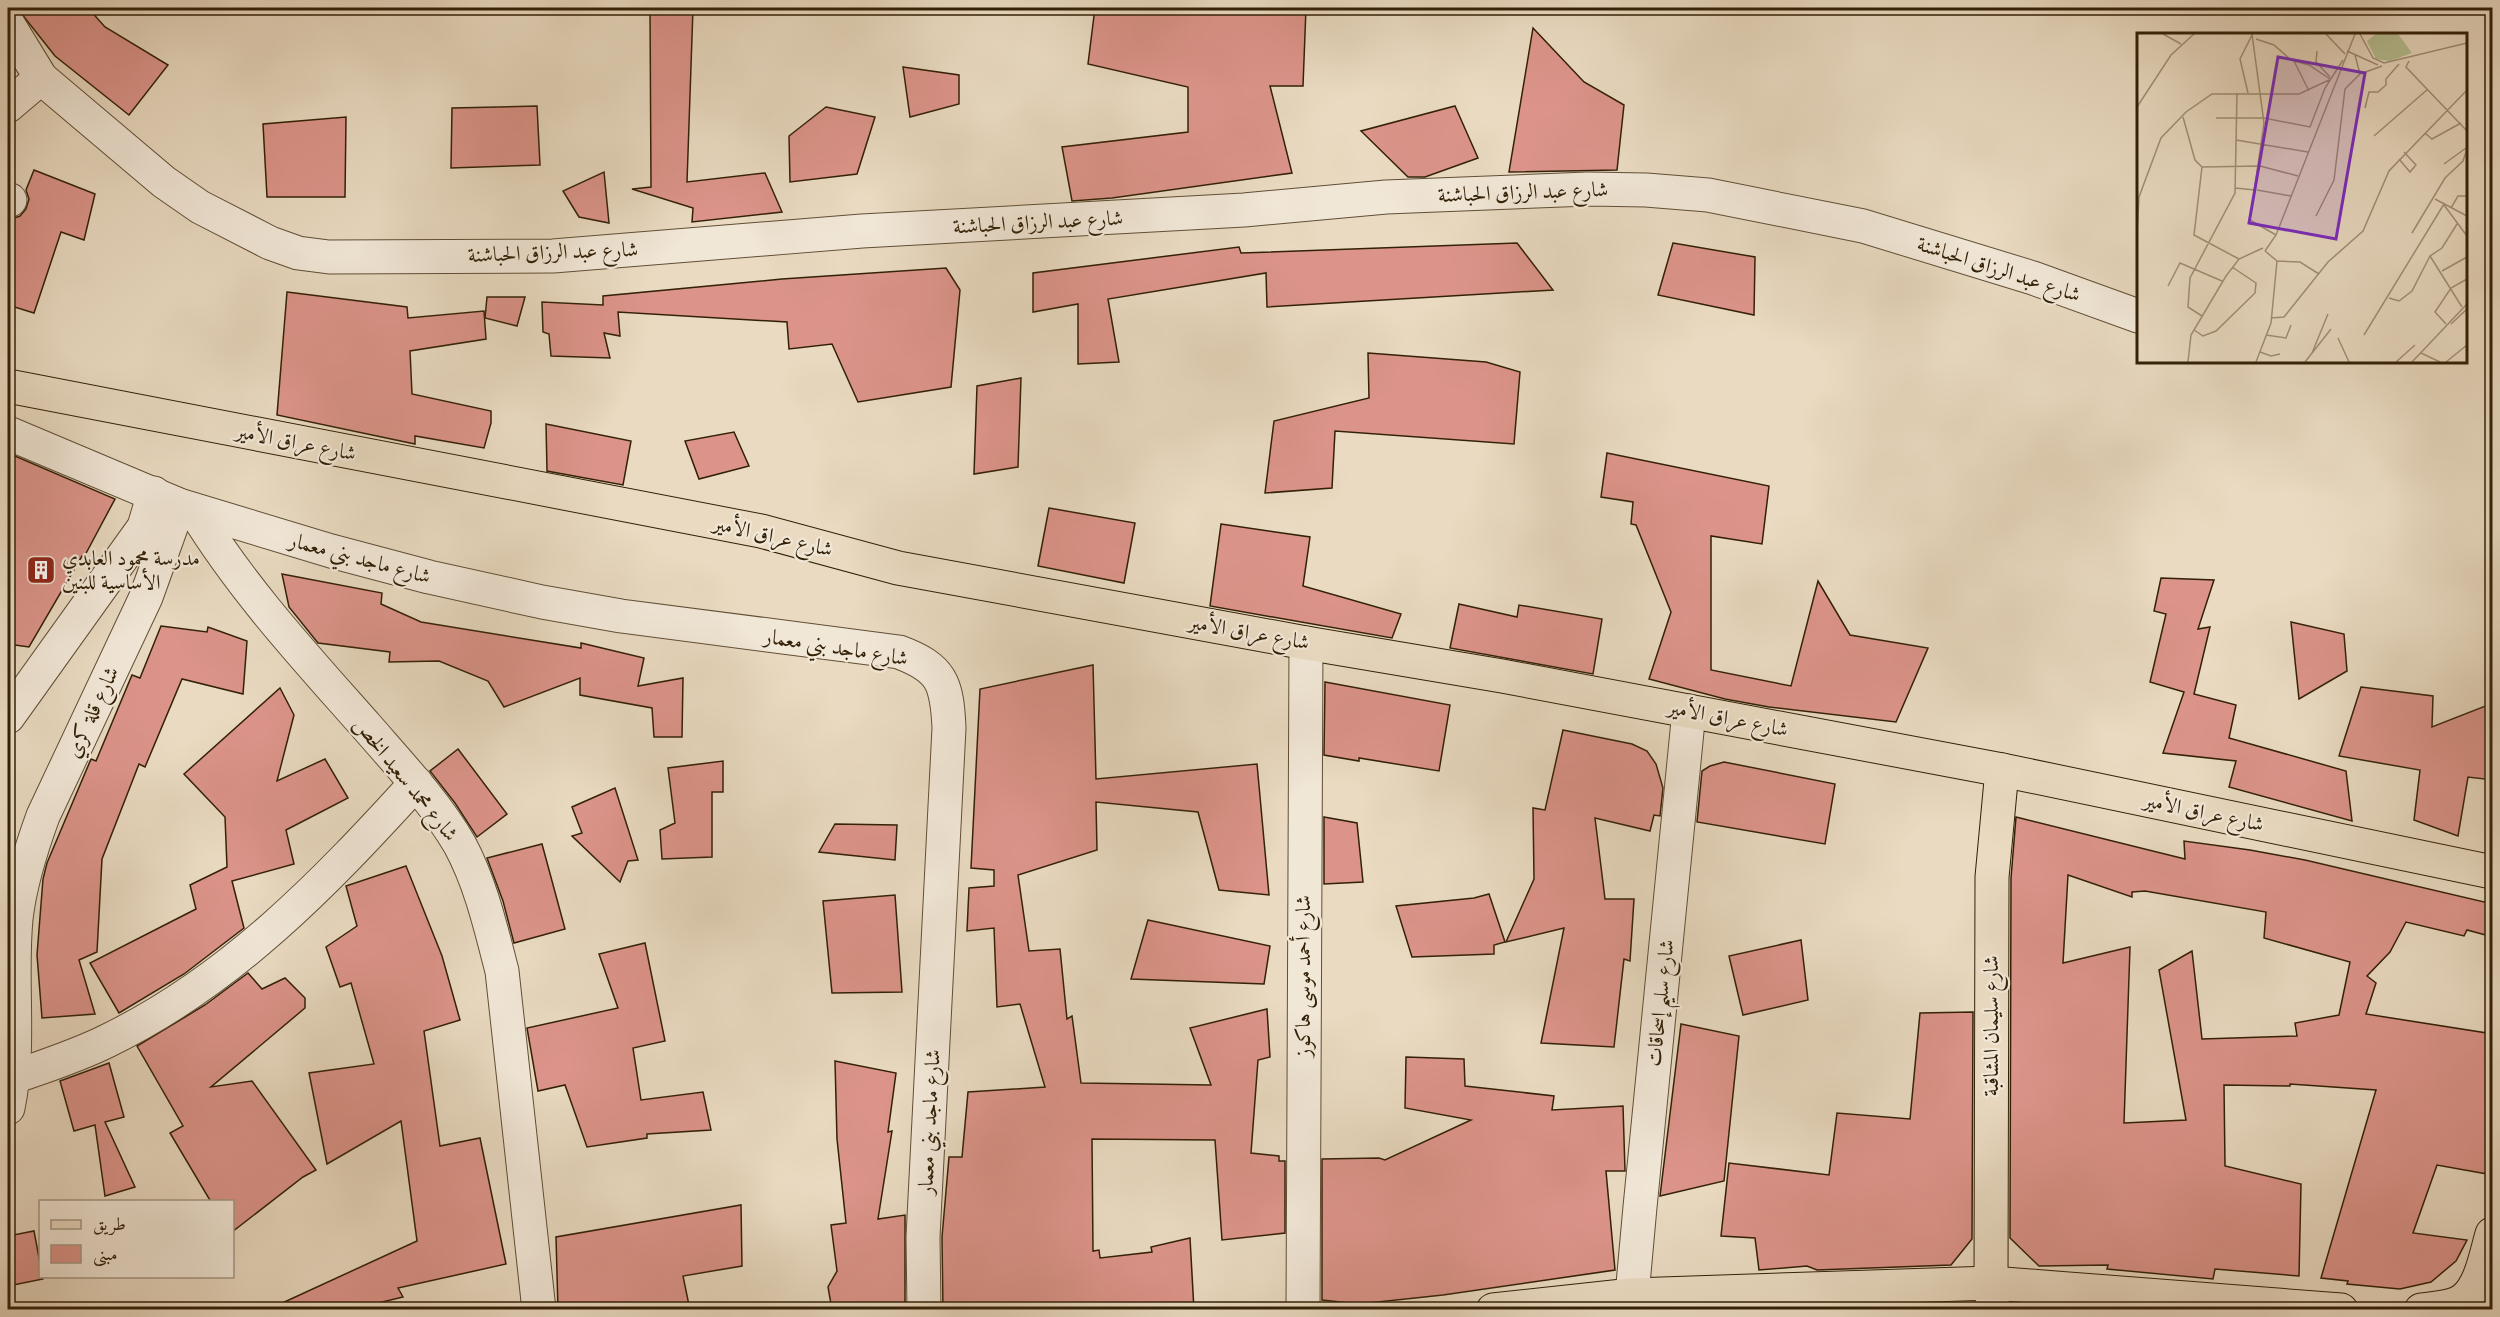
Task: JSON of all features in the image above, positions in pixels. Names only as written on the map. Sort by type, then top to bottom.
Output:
[{"type":"main road","name":"شارع عراق الأمير","points":[[8,386],[761,531],[898,568],[2002,770],[2493,872]]},
{"type":"main road","name":"شارع سليمان المشاقبة","points":[[1992,1296],[1992,877],[2002,770]]},
{"type":"main road","points":[[2421,1310],[2451,1306],[2464,1300],[2475,1286],[2493,1234]]},
{"type":"main road","points":[[1493,1310],[1633,1302],[1992,1296],[2341,1310]]},
{"type":"street","name":"شارع عبد الرزاق الحباشنة","points":[[8,24],[41,78],[130,155],[200,207],[270,243],[298,253],[329,257],[553,256],[862,231],[1244,210],[1386,197],[1588,189],[1646,190],[1708,195],[1863,226],[2033,278],[2137,314]]},
{"type":"street","points":[[8,106],[41,78]]},
{"type":"street","points":[[8,433],[176,503]]},
{"type":"street","points":[[8,717],[144,527],[176,503]]},
{"type":"street","name":"شارع محمد سعيد الخص","points":[[176,503],[301,652],[416,783],[444,820],[472,872],[488,918],[502,971],[539,1310]]},
{"type":"street","name":"شارع قلة كري","points":[[11,1092],[16,918],[30,850],[43,816],[146,597],[176,503]]},
{"type":"street","name":"شارع ماجد بني معمار","points":[[176,503],[331,551],[429,577],[530,600],[697,627],[899,652],[922,661],[936,673],[944,687],[949,728],[923,1237],[924,1310]]},
{"type":"street","name":"شارع أحمد موسى هاكوز","points":[[1303,1310],[1306,643]]},
{"type":"street","name":"شارع سليم إسحاقات","points":[[1633,1302],[1689,711]]},
{"type":"street","points":[[11,1092],[81,1053],[108,1041],[197,989],[242,955],[290,914],[350,855],[416,783]]},
{"type":"building","points":[[17,8],[88,8],[105,27],[168,65],[129,115],[55,56]]},
{"type":"building","points":[[650,8],[693,8],[687,182],[765,173],[782,212],[692,222],[693,208],[632,189],[651,187]]},
{"type":"building","points":[[1095,8],[1306,8],[1303,86],[1270,86],[1292,173],[1112,198],[1072,201],[1062,147],[1188,132],[1188,87],[1088,64]]},
{"type":"building","points":[[1533,28],[1584,82],[1624,105],[1617,170],[1509,172]]},
{"type":"building","points":[[903,67],[959,75],[959,104],[910,117]]},
{"type":"building","points":[[537,106],[540,165],[451,168],[452,108]]},
{"type":"building","points":[[1455,106],[1478,158],[1425,177],[1408,177],[1361,131]]},
{"type":"building","points":[[826,107],[875,117],[857,174],[790,182],[789,136]]},
{"type":"building","points":[[346,117],[345,197],[267,197],[263,124]]},
{"type":"building","points":[[34,170],[95,194],[84,240],[61,232],[34,313],[8,305],[8,234],[14,218],[20,216],[26,209],[29,199],[26,190]]},
{"type":"building","points":[[604,172],[609,223],[579,217],[563,191]]},
{"type":"building","points":[[1517,243],[1553,290],[1267,307],[1266,273],[1108,299],[1119,362],[1078,364],[1078,304],[1033,312],[1033,273],[1239,247],[1241,253]]},
{"type":"building","points":[[1673,243],[1755,257],[1754,315],[1658,295]]},
{"type":"building","points":[[946,268],[960,290],[951,387],[858,402],[832,344],[789,349],[787,322],[618,312],[620,336],[604,333],[610,358],[551,356],[549,334],[543,332],[542,302],[603,305],[603,296],[782,279]]},
{"type":"building","points":[[287,292],[407,307],[408,318],[484,311],[486,339],[410,351],[412,394],[491,411],[491,423],[484,448],[415,436],[415,444],[277,415]]},
{"type":"building","points":[[487,297],[525,297],[517,326],[485,318]]},
{"type":"building","points":[[1368,353],[1486,362],[1520,372],[1514,444],[1335,431],[1332,488],[1265,493],[1274,421],[1369,398]]},
{"type":"building","points":[[1021,378],[1018,467],[974,474],[977,386]]},
{"type":"building","points":[[546,424],[631,441],[623,485],[547,471]]},
{"type":"building","points":[[734,432],[749,466],[699,479],[685,441]]},
{"type":"building","name":"مدرسة محمود العابدي الأساسية للبنين","points":[[8,453],[115,499],[84,557],[82,556],[29,647],[8,644]]},
{"type":"building","points":[[1607,453],[1769,486],[1762,544],[1711,536],[1711,670],[1791,686],[1818,581],[1850,635],[1928,648],[1896,722],[1769,707],[1725,699],[1649,679],[1671,612],[1636,525],[1631,524],[1633,502],[1601,497]]},
{"type":"building","points":[[1049,508],[1135,523],[1124,583],[1038,566]]},
{"type":"building","points":[[1221,524],[1310,537],[1303,586],[1401,614],[1392,638],[1210,606]]},
{"type":"building","points":[[282,574],[382,593],[381,604],[421,622],[581,648],[581,643],[644,658],[638,686],[683,678],[682,737],[654,737],[652,708],[580,695],[580,678],[504,707],[488,681],[439,661],[389,662],[390,652],[318,643],[289,607]]},
{"type":"building","points":[[2161,578],[2214,580],[2198,629],[2210,627],[2194,694],[2236,705],[2229,738],[2346,771],[2352,821],[2229,787],[2236,761],[2163,753],[2184,692],[2150,682],[2166,614],[2154,611]]},
{"type":"building","points":[[1459,604],[1517,617],[1519,605],[1602,619],[1593,674],[1450,648]]},
{"type":"building","points":[[2291,622],[2344,634],[2347,671],[2299,699]]},
{"type":"building","points":[[161,626],[207,632],[208,627],[247,641],[243,694],[182,679],[145,767],[139,764],[102,859],[97,952],[79,960],[95,1014],[42,1018],[37,955],[43,879],[47,863],[91,759],[96,761],[132,675],[140,678]]},
{"type":"building","points":[[1093,665],[1096,779],[1257,764],[1269,895],[1219,890],[1198,812],[1096,802],[1097,850],[1018,875],[1029,951],[1060,949],[1067,1019],[1072,1016],[1081,1083],[1211,1085],[1190,1028],[1267,1009],[1270,1057],[1258,1060],[1251,1153],[1279,1156],[1279,1161],[1285,1161],[1285,1233],[1222,1240],[1215,1140],[1092,1139],[1093,1251],[1099,1250],[1100,1258],[1152,1252],[1151,1247],[1190,1238],[1194,1310],[943,1310],[942,1237],[949,1157],[962,1157],[968,1092],[1045,1087],[1020,1004],[997,1007],[994,928],[967,931],[969,888],[994,886],[994,870],[971,868],[980,689]]},
{"type":"building","points":[[1325,682],[1450,705],[1439,771],[1359,758],[1359,761],[1324,755]]},
{"type":"building","points":[[2361,687],[2433,696],[2432,727],[2493,703],[2493,780],[2468,777],[2458,836],[2414,820],[2420,770],[2339,756]]},
{"type":"building","points":[[280,688],[294,715],[277,781],[325,759],[348,798],[286,830],[294,864],[232,881],[244,928],[184,974],[119,1013],[90,963],[196,909],[190,885],[227,867],[225,817],[184,774]]},
{"type":"building","points":[[1563,730],[1632,744],[1647,751],[1656,764],[1663,788],[1660,816],[1654,815],[1650,831],[1595,818],[1605,899],[1634,899],[1630,961],[1624,959],[1614,1047],[1541,1043],[1564,928],[1506,942],[1534,879],[1533,808],[1545,810]]},
{"type":"building","points":[[458,749],[507,814],[477,837],[455,803],[430,771]]},
{"type":"building","points":[[723,761],[723,792],[712,792],[712,857],[662,859],[660,830],[675,823],[668,768]]},
{"type":"building","points":[[1724,762],[1835,784],[1825,844],[1697,822],[1702,771]]},
{"type":"building","points":[[615,788],[638,860],[628,861],[620,882],[572,836],[582,833],[572,807]]},
{"type":"building","points":[[1324,817],[1357,823],[1363,882],[1324,884]]},
{"type":"building","points":[[2016,817],[2185,859],[2184,841],[2250,850],[2305,860],[2493,904],[2493,937],[2467,930],[2464,936],[2406,922],[2390,952],[2367,976],[2376,983],[2366,1014],[2493,1034],[2493,1175],[2437,1165],[2413,1233],[2467,1240],[2456,1261],[2431,1282],[2400,1289],[2347,1284],[2348,1281],[2321,1278],[2376,1090],[2290,1084],[2290,1086],[2224,1085],[2225,1166],[2301,1184],[2299,1276],[2215,1269],[2213,1279],[2107,1269],[2108,1265],[2039,1266],[2010,1238],[2011,878]],"holes":[[[2068,875],[2132,897],[2132,892],[2145,891],[2266,912],[2264,938],[2350,962],[2339,1015],[2295,1023],[2297,1036],[2202,1039],[2192,951],[2159,970],[2186,1120],[2124,1123],[2130,947],[2063,963]]]},
{"type":"building","points":[[835,824],[897,825],[895,860],[819,852]]},
{"type":"building","points":[[542,844],[565,929],[514,943],[503,901],[487,858]]},
{"type":"building","points":[[406,866],[442,956],[460,1020],[424,1031],[440,1146],[480,1138],[506,1264],[398,1288],[403,1297],[349,1310],[267,1310],[417,1241],[401,1121],[327,1164],[309,1073],[374,1064],[351,983],[340,987],[326,947],[357,926],[346,886]]},
{"type":"building","points":[[1489,894],[1505,942],[1494,945],[1494,954],[1412,957],[1396,906],[1474,898]]},
{"type":"building","points":[[895,895],[902,992],[832,993],[823,901]]},
{"type":"building","points":[[1148,920],[1270,946],[1264,984],[1131,979]]},
{"type":"building","points":[[1801,940],[1808,1000],[1743,1015],[1729,956]]},
{"type":"building","points":[[645,943],[665,1041],[633,1048],[641,1100],[703,1092],[711,1130],[647,1134],[647,1138],[587,1147],[565,1085],[538,1091],[527,1028],[618,1008],[599,954]]},
{"type":"building","points":[[248,973],[262,989],[285,978],[305,998],[305,1008],[211,1087],[252,1081],[316,1170],[303,1177],[234,1230],[234,1200],[210,1200],[170,1133],[183,1126],[137,1046],[205,1005]]},
{"type":"building","points":[[1973,1012],[1972,1239],[1951,1265],[1817,1270],[1807,1266],[1759,1270],[1755,1238],[1721,1236],[1729,1163],[1829,1175],[1837,1113],[1910,1119],[1920,1013]]},
{"type":"building","points":[[1681,1024],[1739,1036],[1724,1181],[1660,1196]]},
{"type":"building","points":[[1406,1057],[1464,1059],[1465,1086],[1554,1096],[1552,1110],[1623,1106],[1625,1171],[1606,1171],[1615,1270],[1443,1295],[1359,1304],[1322,1300],[1322,1159],[1379,1158],[1385,1160],[1471,1120],[1405,1108]]},
{"type":"building","points":[[835,1061],[896,1073],[888,1132],[892,1131],[878,1219],[905,1215],[905,1310],[832,1310],[828,1287],[837,1271],[831,1225],[846,1223],[837,1139]]},
{"type":"building","points":[[109,1063],[124,1117],[105,1122],[135,1187],[105,1196],[95,1125],[74,1131],[60,1081]]},
{"type":"building","points":[[741,1205],[742,1266],[683,1276],[690,1310],[558,1310],[556,1237]]},
{"type":"building","points":[[34,1231],[39,1258],[39,1278],[43,1279],[8,1286],[8,1236]]},
{"type":"place","name":"مدرسة محمود العابدي الأساسية للبنين","points":[[41,570]]}]
